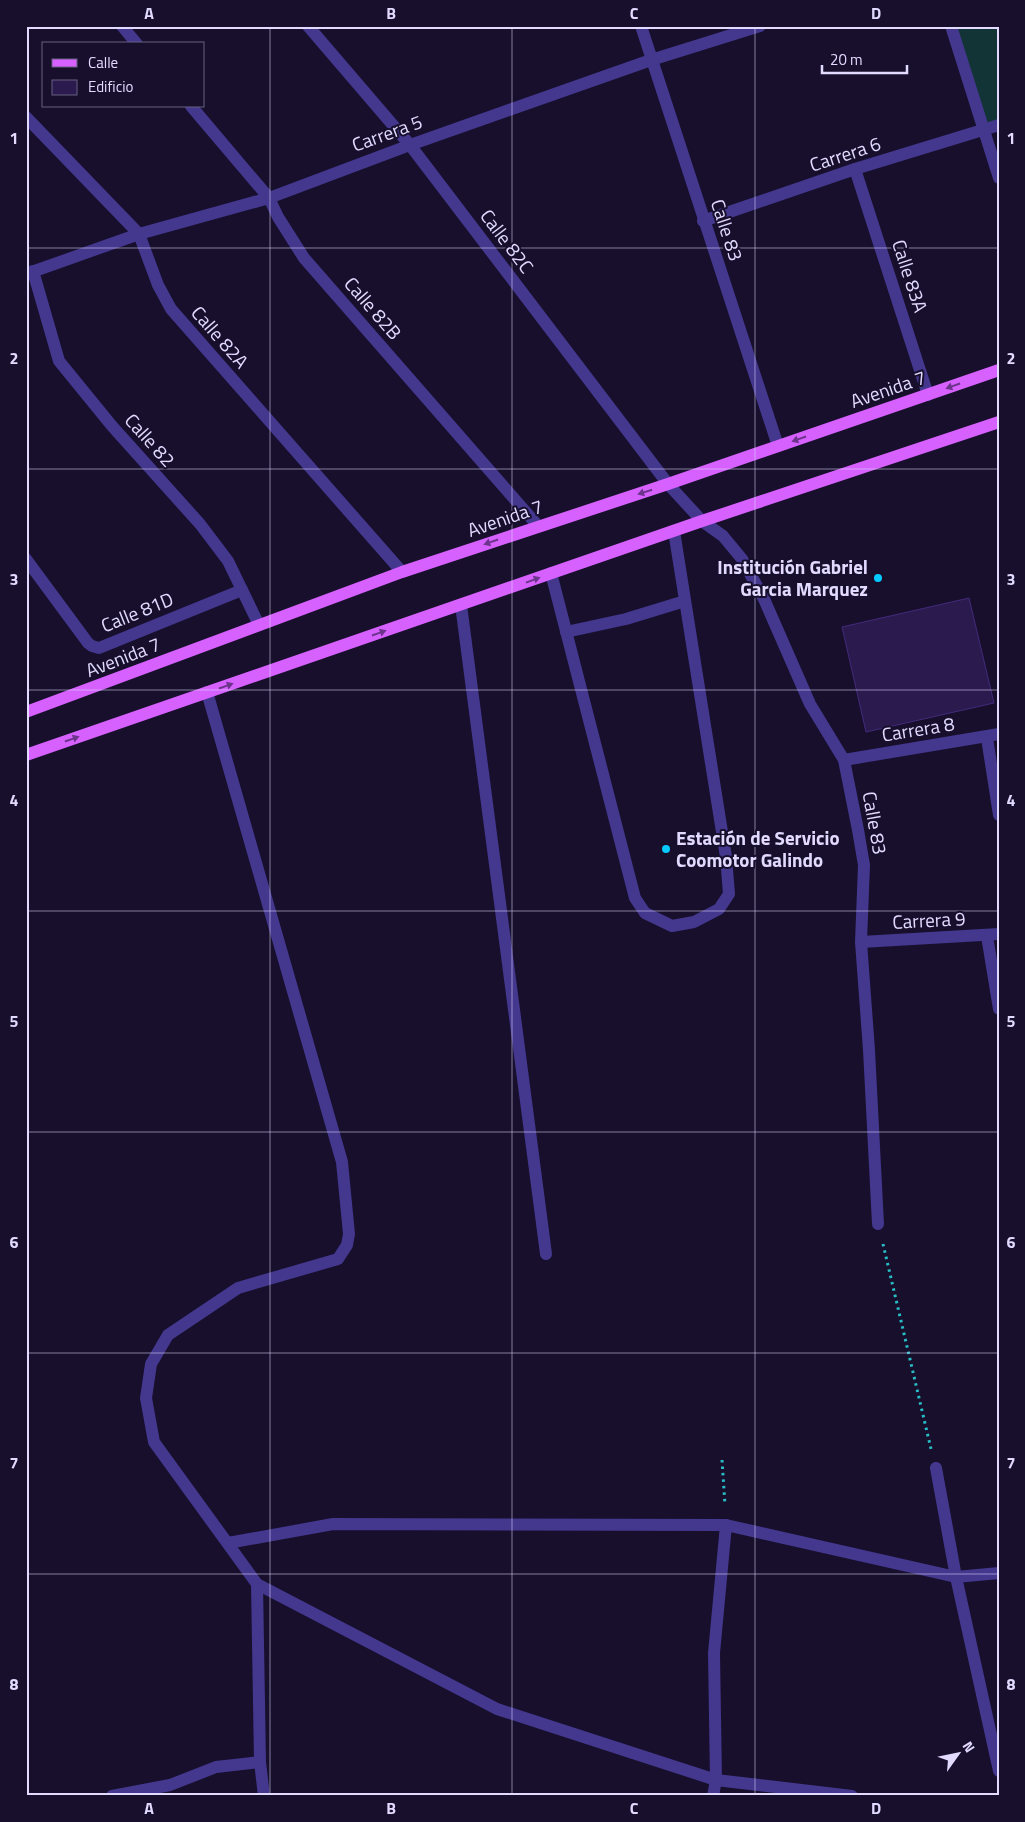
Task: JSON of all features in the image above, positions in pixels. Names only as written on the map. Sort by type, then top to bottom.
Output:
[{"type":"main road","name":"Avenida 7","points":[[26,712],[402,572],[668,484],[999,370]]},
{"type":"main road","points":[[26,755],[702,521],[999,422]]},
{"type":"street","points":[[122,26],[135,42]]},
{"type":"street","name":"Calle 82C","points":[[308,26],[410,144],[668,484]]},
{"type":"street","name":"Calle 83","points":[[640,26],[778,446]]},
{"type":"street","name":"Carrera 5","points":[[30,273],[139,234],[269,198],[410,144],[651,60],[760,26]]},
{"type":"street","points":[[951,26],[999,178]]},
{"type":"street","name":"Calle 82B","points":[[193,108],[269,198],[278,218],[304,258],[538,526]]},
{"type":"street","name":"Calle 82A","points":[[26,117],[139,234],[158,285],[171,309],[402,572]]},
{"type":"street","name":"Carrera 6","points":[[703,221],[855,169],[999,125]]},
{"type":"street","name":"Calle 83A","points":[[855,169],[928,395]]},
{"type":"street","name":"Calle 82","points":[[30,273],[59,361],[112,426],[200,524],[228,561],[259,625]]},
{"type":"street","name":"Calle 83","points":[[668,484],[702,521],[723,536],[742,559],[764,599],[810,704],[844,760],[864,865],[861,942],[878,1224]]},
{"type":"street","points":[[551,573],[634,898],[645,913],[672,926],[694,922],[719,909],[729,894],[726,857],[674,531]]},
{"type":"street","name":"Calle 81D","points":[[26,559],[88,643],[99,648],[242,590]]},
{"type":"street","points":[[566,632],[626,618],[685,601]]},
{"type":"street","points":[[460,605],[546,1254]]},
{"type":"street","points":[[207,692],[342,1162],[349,1234],[347,1246],[338,1259],[238,1288],[168,1335],[151,1364],[146,1398],[154,1442],[257,1584],[497,1709],[716,1780],[852,1796]]},
{"type":"street","points":[[993,736],[999,815]]},
{"type":"street","name":"Carrera 8","points":[[844,760],[993,736]]},
{"type":"street","points":[[993,935],[999,1009]]},
{"type":"street","name":"Carrera 9","points":[[861,942],[993,935]]},
{"type":"street","points":[[936,1468],[956,1577],[999,1771]]},
{"type":"street","points":[[228,1543],[333,1524],[726,1526],[956,1577],[999,1573]]},
{"type":"street","points":[[713,1796],[716,1780],[714,1653],[726,1526]]},
{"type":"street","points":[[257,1584],[260,1762],[264,1796]]},
{"type":"street","points":[[112,1796],[170,1784],[216,1767],[260,1762]]},
{"type":"path","points":[[878,1224],[936,1468]]},
{"type":"path","points":[[722,1460],[726,1526]]},
{"type":"green space","points":[[955,26],[999,26],[999,121],[987,125]]},
{"type":"building","points":[[969,598],[994,703],[866,732],[842,627]]},
{"type":"place","name":"Institución Gabriel Garcia Marquez","points":[[878,578]]},
{"type":"place","name":"Estación de Servicio Coomotor Galindo","points":[[666,849]]}]
